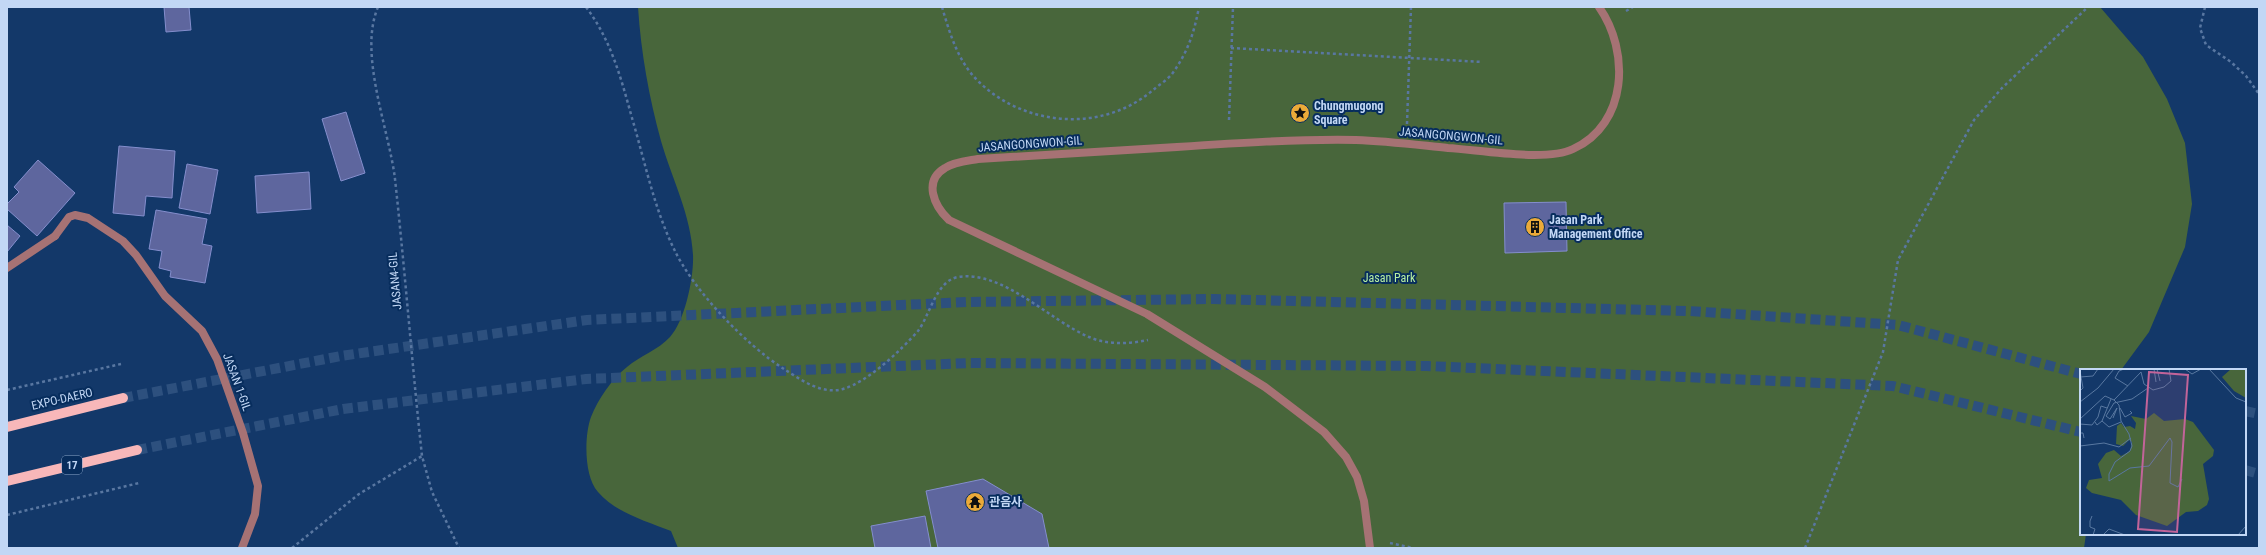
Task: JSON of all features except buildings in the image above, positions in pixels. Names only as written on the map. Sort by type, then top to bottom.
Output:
[{"type":"main road","name":"EXPO-DAERO","points":[[7,426],[123,398]]},
{"type":"main road","name":"17","points":[[7,481],[137,450]]},
{"type":"street","name":"JASANGONGWON-GIL","points":[[1370,548],[1364,501],[1357,477],[1346,457],[1324,432],[1265,387],[1147,314],[949,220],[936,204],[933,193],[934,182],[939,172],[946,167],[978,159],[1243,142],[1357,140],[1546,154],[1572,150],[1584,143],[1606,120],[1615,105],[1618,88],[1618,48],[1607,20],[1599,7]]},
{"type":"street","name":"JASAN 1-GIL","points":[[7,268],[55,236],[69,217],[76,215],[88,218],[123,241],[136,255],[165,296],[202,331],[217,359],[243,433],[258,486],[255,514],[242,548]]},
{"type":"path","name":"JASAN4-GIL","points":[[378,7],[371,37],[372,59],[395,178],[422,456],[432,492],[459,548]]},
{"type":"path","points":[[586,7],[600,25],[616,61],[659,212],[675,251],[701,292],[743,336],[774,363],[807,384],[827,390],[842,389],[862,381],[891,357],[918,331],[930,312],[942,286],[956,277],[977,278],[996,282],[1090,338],[1130,344],[1178,334]]},
{"type":"path","points":[[942,7],[954,47],[979,82],[1014,107],[1055,120],[1098,118],[1138,102],[1171,74],[1193,38],[1199,7]]},
{"type":"path","points":[[1229,120],[1233,7]]},
{"type":"path","points":[[1406,144],[1411,7]]},
{"type":"path","points":[[1805,548],[1883,352],[1898,260],[1974,120],[2002,88],[2088,7]]},
{"type":"path","points":[[2205,7],[2200,28],[2206,45],[2231,62],[2246,76],[2259,94]]},
{"type":"path","points":[[1231,48],[1482,62]]},
{"type":"path","points":[[7,390],[121,364]]},
{"type":"path","points":[[292,548],[359,494],[422,456]]},
{"type":"path","points":[[7,515],[139,483]]},
{"type":"green space","name":"Jasan Park","points":[[638,7],[2100,7],[2143,57],[2167,99],[2185,143],[2192,204],[2185,247],[2149,332],[2122,369],[2080,369],[2080,535],[2086,535],[2084,548],[678,548],[671,531],[622,511],[613,506],[598,492],[590,477],[586,445],[591,417],[597,403],[611,383],[632,363],[665,342],[675,330],[680,321],[688,298],[692,275],[692,240],[685,211],[661,141],[646,75]]},
{"type":"tunnel","points":[[123,398],[341,356],[587,320],[966,302],[1214,299],[1689,311],[1898,325],[2080,374]]},
{"type":"tunnel","points":[[137,450],[343,409],[586,379],[969,363],[1427,366],[1893,386],[2080,432]]},
{"type":"tunnel","points":[[2246,411],[2259,414]]},
{"type":"tunnel","points":[[2246,470],[2259,474]]},
{"type":"place","name":"Chungmugong Square","points":[[1300,113]]},
{"type":"place","name":"Jasan Park Management Office","points":[[1535,227]]},
{"type":"place","name":"관음사","points":[[975,502]]}]
